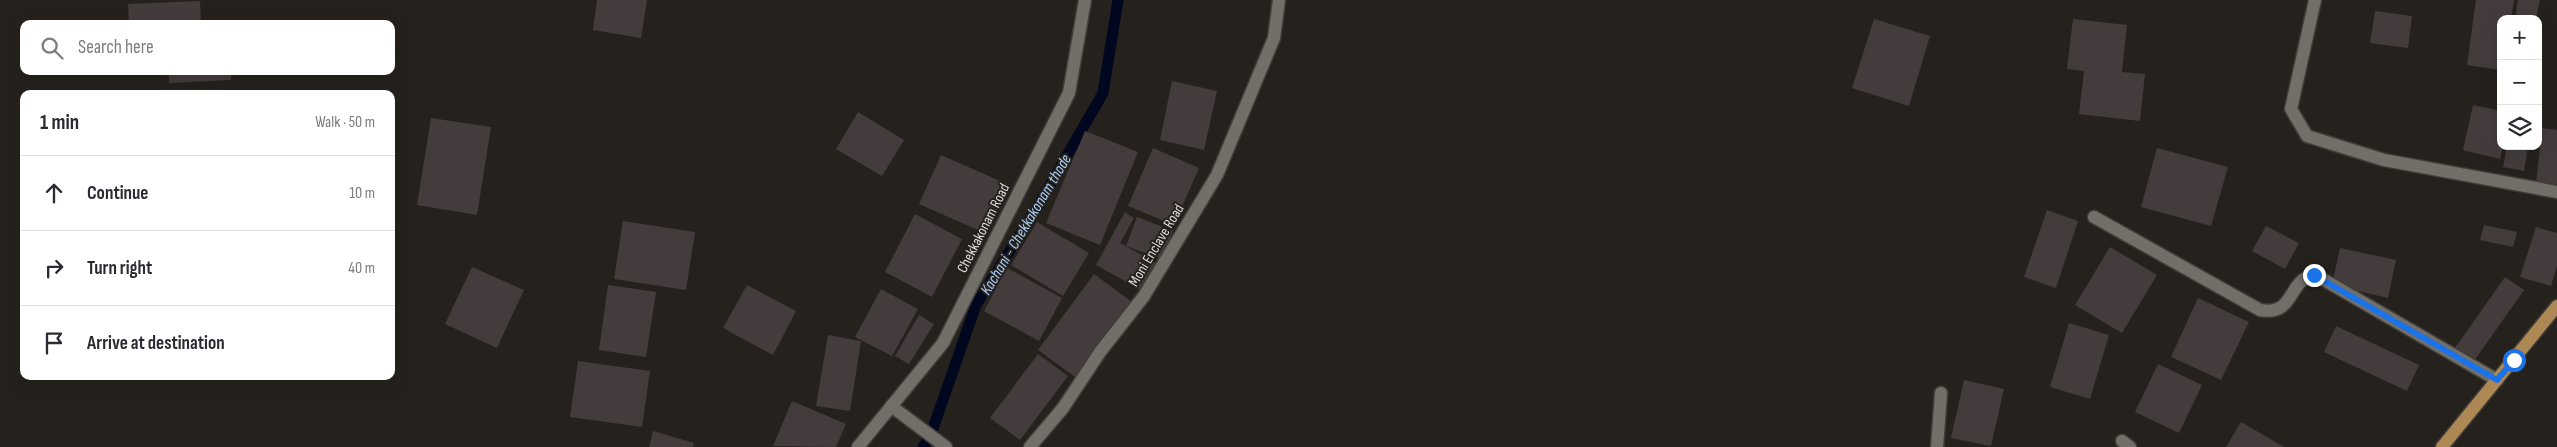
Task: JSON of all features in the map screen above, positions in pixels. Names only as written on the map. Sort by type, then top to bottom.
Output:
[{"type":"main road","points":[[2442,447],[2557,306]]},
{"type":"street","name":"Chekkakonam Road","points":[[858,447],[943,344],[1069,93],[1085,0]]},
{"type":"street","name":"Moni Enclave Road","points":[[1030,447],[1063,408],[1100,352],[1144,296],[1217,175],[1274,38],[1279,0]]},
{"type":"street","points":[[2315,0],[2291,109],[2307,136],[2384,160],[2557,192]]},
{"type":"street","points":[[2094,217],[2260,310],[2278,310],[2284,306],[2301,282],[2314,275],[2497,380]]},
{"type":"street","points":[[1936,447],[1941,392]]},
{"type":"street","points":[[891,406],[946,447]]},
{"type":"building","points":[[597,0],[647,0],[641,38],[593,30]]},
{"type":"building","points":[[2476,0],[2514,0],[2512,15],[2497,15],[2497,69],[2467,65]]},
{"type":"building","points":[[2518,0],[2540,0],[2537,15],[2516,15]]},
{"type":"building","points":[[200,1],[201,20],[129,20],[128,4]]},
{"type":"building","points":[[2375,11],[2412,16],[2408,48],[2370,43]]},
{"type":"building","points":[[1874,19],[1930,36],[1909,106],[1852,88]]},
{"type":"building","points":[[2073,19],[2127,25],[2122,72],[2145,74],[2140,121],[2079,114],[2084,71],[2067,69]]},
{"type":"building","points":[[169,75],[231,75],[231,80],[169,83]]},
{"type":"building","points":[[1172,81],[1217,91],[1204,150],[1160,140]]},
{"type":"building","points":[[2473,105],[2497,110],[2497,150],[2502,150],[2500,159],[2463,150]]},
{"type":"building","points":[[858,112],[904,140],[882,176],[836,149]]},
{"type":"building","points":[[431,118],[491,127],[477,215],[417,205]]},
{"type":"building","points":[[2542,128],[2557,130],[2557,186],[2536,184],[2540,150],[2542,150]]},
{"type":"building","points":[[1085,131],[1138,152],[1100,245],[1046,223]]},
{"type":"building","points":[[1153,148],[1199,168],[1174,225],[1128,206]]},
{"type":"building","points":[[2157,148],[2228,167],[2211,226],[2141,207]]},
{"type":"building","points":[[2506,150],[2527,150],[2524,171],[2503,167]]},
{"type":"building","points":[[941,155],[1009,185],[987,234],[919,204]]},
{"type":"building","points":[[2047,210],[2078,221],[2056,288],[2024,277]]},
{"type":"building","points":[[1125,212],[1134,218],[1120,243],[1156,263],[1141,290],[1096,265]]},
{"type":"building","points":[[915,214],[962,239],[932,297],[885,272]]},
{"type":"building","points":[[1137,217],[1173,231],[1162,259],[1126,246]]},
{"type":"building","points":[[623,221],[695,232],[686,290],[614,279]]},
{"type":"building","points":[[1037,222],[1089,253],[1063,296],[1011,265]]},
{"type":"building","points":[[2484,225],[2517,232],[2513,247],[2480,240]]},
{"type":"building","points":[[2266,226],[2299,243],[2285,269],[2252,251]]},
{"type":"building","points":[[2536,227],[2557,233],[2557,266],[2551,286],[2520,277]]},
{"type":"building","points":[[2110,247],[2157,275],[2122,333],[2075,305]]},
{"type":"building","points":[[2340,248],[2396,260],[2388,298],[2332,285]]},
{"type":"building","points":[[472,267],[524,290],[497,348],[445,324]]},
{"type":"building","points":[[1007,268],[1062,298],[1039,341],[984,311]]},
{"type":"building","points":[[1094,274],[1136,305],[1079,380],[1038,350]]},
{"type":"building","points":[[2505,277],[2524,290],[2474,361],[2455,348]]},
{"type":"building","points":[[608,285],[656,292],[646,357],[599,350]]},
{"type":"building","points":[[747,285],[796,311],[773,355],[723,328]]},
{"type":"building","points":[[881,289],[918,309],[892,356],[855,337]]},
{"type":"building","points":[[2198,298],[2249,322],[2221,380],[2171,357]]},
{"type":"building","points":[[919,315],[934,324],[909,364],[895,356]]},
{"type":"building","points":[[2069,323],[2109,335],[2090,399],[2050,387]]},
{"type":"building","points":[[2336,326],[2419,365],[2407,391],[2324,352]]},
{"type":"building","points":[[828,335],[861,341],[850,411],[816,406]]},
{"type":"building","points":[[1038,354],[1068,376],[1020,440],[990,418]]},
{"type":"building","points":[[578,361],[650,371],[642,427],[570,417]]},
{"type":"building","points":[[2158,364],[2202,385],[2179,433],[2135,412]]},
{"type":"building","points":[[1964,380],[2004,389],[1991,446],[1951,438]]},
{"type":"building","points":[[792,401],[846,424],[836,447],[773,446]]},
{"type":"building","points":[[2241,422],[2284,447],[2226,447]]},
{"type":"building","points":[[653,431],[694,443],[693,447],[649,447]]},
{"type":"waterway","name":"Kachani - Chekkakonam thode","points":[[923,447],[930,437],[976,305],[1039,204],[1103,93],[1118,0]]},
{"type":"route","points":[[2314,275],[2497,380],[2514,360]]}]
